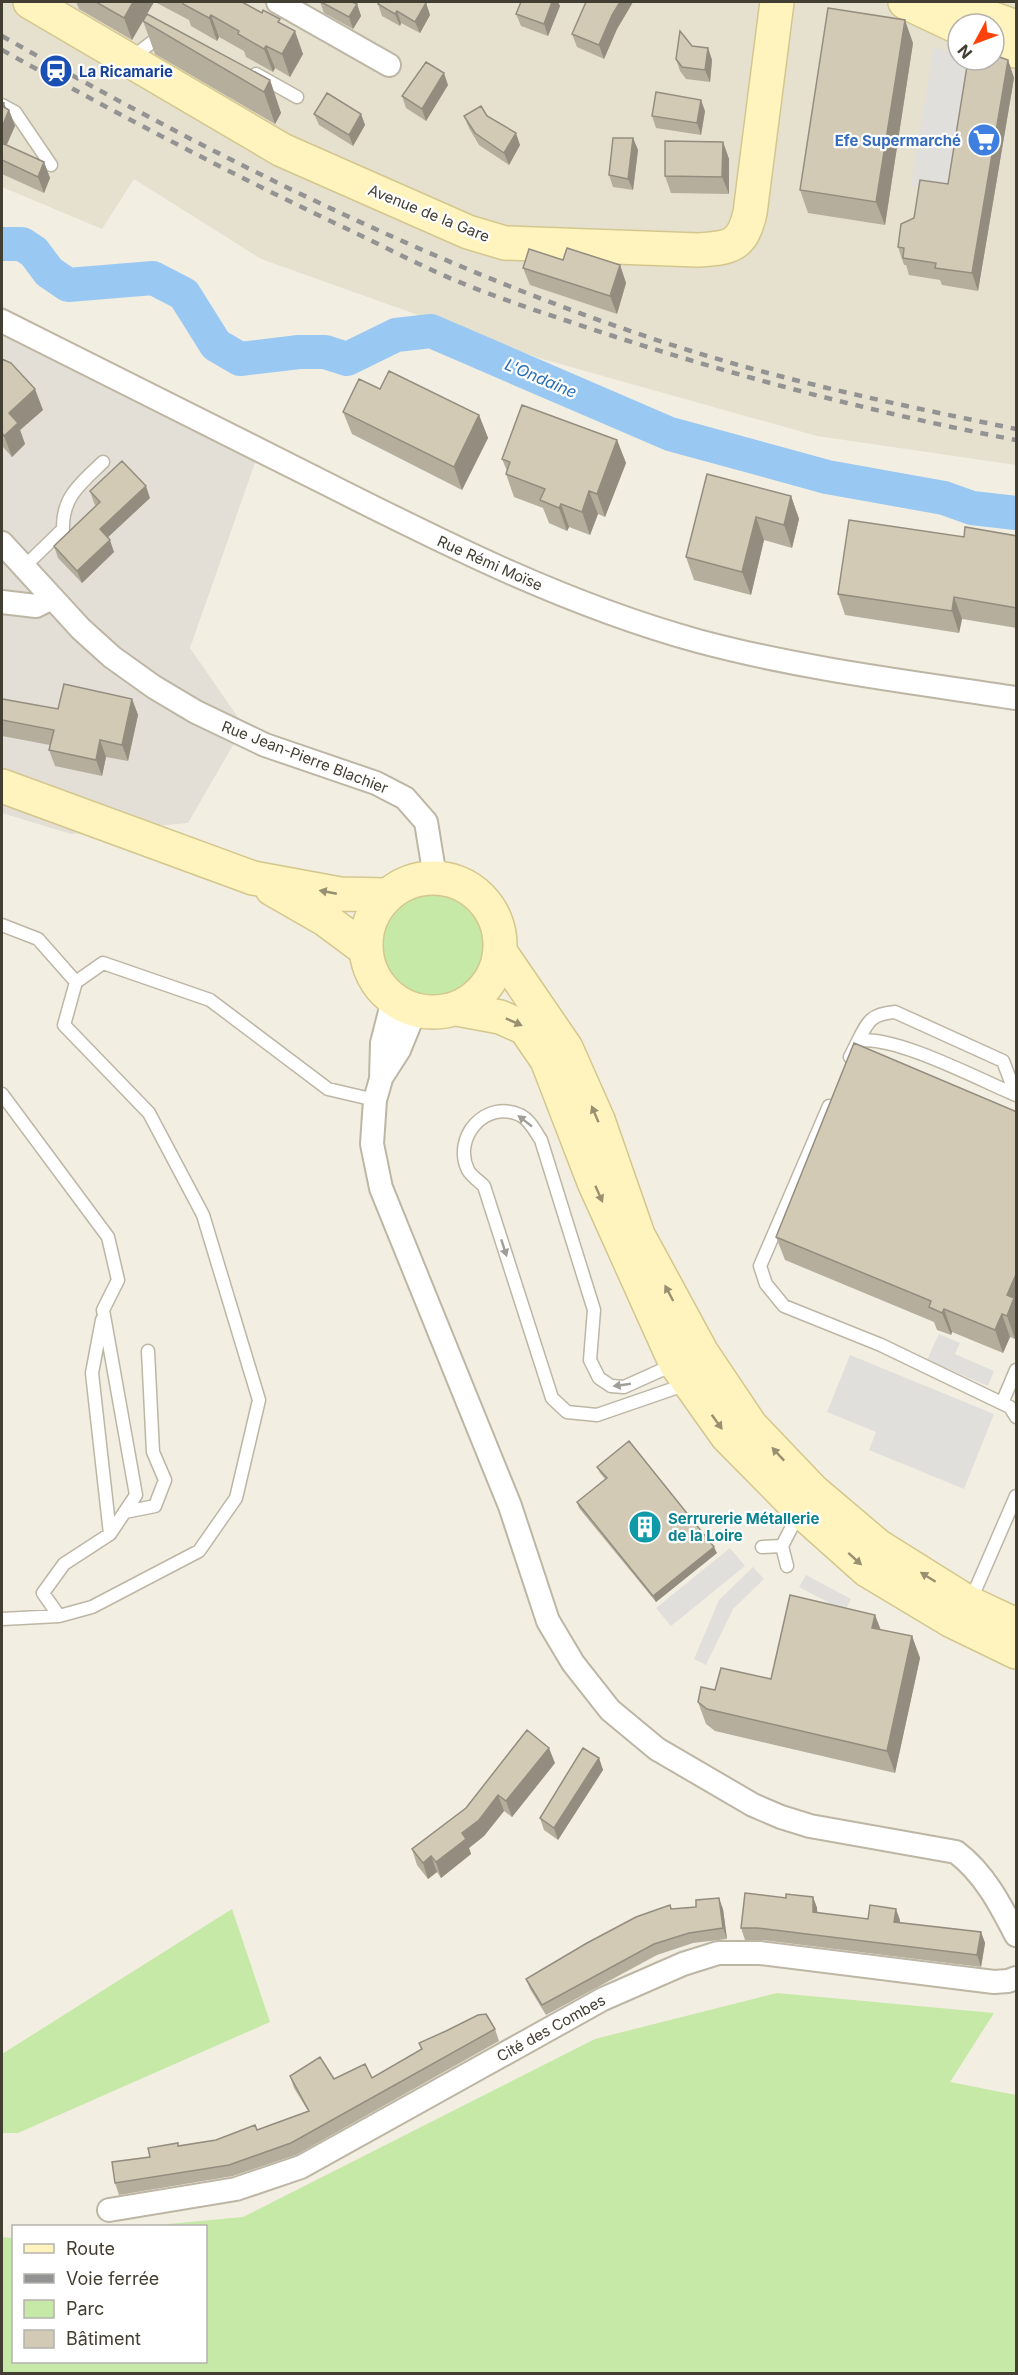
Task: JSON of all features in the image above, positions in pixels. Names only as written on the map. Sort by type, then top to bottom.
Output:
[{"type":"main road","name":"Avenue de la Gare","points":[[30,2],[282,150],[468,232],[505,243],[698,250],[724,248],[738,241],[746,230],[777,2]]},
{"type":"main road","points":[[905,2],[946,21]]},
{"type":"main road","points":[[946,2],[1017,27]]},
{"type":"main road","points":[[2,786],[253,878],[340,894],[387,895]]},
{"type":"main road","points":[[435,877],[457,882],[476,893],[491,910],[499,931],[501,953],[493,977],[478,996],[457,1009],[443,1013],[404,1006],[379,986],[369,969],[365,949],[367,929],[374,911],[387,895],[409,881],[435,877]]},
{"type":"main road","points":[[253,878],[326,920],[365,949]]},
{"type":"main road","points":[[501,953],[566,1048],[598,1120],[638,1235],[702,1353],[752,1426],[812,1490],[878,1546],[969,1603],[1017,1625]]},
{"type":"main road","points":[[457,1009],[500,1017],[525,1028],[547,1060],[594,1182],[682,1374],[727,1436],[800,1509],[867,1570],[952,1621],[1017,1652]]},
{"type":"street","points":[[278,2],[389,65]]},
{"type":"street","name":"Rue Rémi Moïse","points":[[2,321],[447,545],[529,582],[604,611],[697,640],[788,662],[1017,698]]},
{"type":"street","name":"Rue Jean-Pierre Blachier","points":[[2,543],[52,598],[112,657],[154,687],[196,712],[265,745],[376,783],[405,798],[426,822],[435,877]]},
{"type":"street","points":[[2,602],[36,606],[52,598]]},
{"type":"street","points":[[404,1006],[382,1043],[372,1144],[381,1188],[510,1506],[548,1621],[573,1663],[610,1710],[657,1749],[753,1805],[810,1826],[956,1852],[965,1859],[993,1892],[1017,1935]]},
{"type":"street","name":"Cité des Combes","points":[[109,2210],[236,2189],[301,2167],[603,1999],[683,1964],[718,1953],[760,1953],[994,1982],[1017,1978]]},
{"type":"lane","points":[[129,60],[163,33],[176,30]]},
{"type":"lane","points":[[247,69],[297,97]]},
{"type":"lane","points":[[2,105],[15,112],[51,165]]},
{"type":"lane","points":[[24,567],[63,529],[62,512],[75,489],[103,462]]},
{"type":"lane","points":[[2,925],[38,939],[76,982]]},
{"type":"lane","points":[[2,1619],[59,1616],[92,1607],[199,1551],[236,1498],[259,1400],[203,1215],[149,1113],[64,1025],[76,982],[103,963],[210,1000],[328,1089],[378,1089]]},
{"type":"lane","points":[[844,1073],[869,1020],[882,1013],[895,1012],[1003,1061],[1016,1095]]},
{"type":"lane","points":[[858,1041],[869,1039],[911,1051],[1016,1095]]},
{"type":"lane","points":[[2,1094],[108,1237],[118,1280],[103,1310],[92,1373],[111,1534]]},
{"type":"lane","points":[[834,1094],[760,1266],[766,1284],[784,1306],[881,1345],[1010,1407],[1017,1417]]},
{"type":"lane","points":[[494,1112],[521,1115],[532,1125],[541,1140],[594,1310],[590,1359],[599,1378],[611,1386],[624,1387],[682,1374],[597,1415],[567,1412],[552,1398],[484,1186],[469,1172],[463,1156],[464,1142],[470,1129],[480,1118],[494,1112]]},
{"type":"lane","points":[[59,1616],[43,1593],[64,1564],[111,1534],[136,1495],[103,1310]]},
{"type":"lane","points":[[125,1512],[155,1506],[165,1480],[153,1452],[148,1351]]},
{"type":"lane","points":[[1002,1403],[1017,1370]]},
{"type":"lane","points":[[969,1603],[1017,1496]]},
{"type":"lane","points":[[787,1566],[782,1546],[800,1509]]},
{"type":"lane","points":[[762,1547],[782,1546]]},
{"type":"shaded area","points":[[2,2],[1016,2],[1016,465],[817,436],[539,358],[261,259],[134,179],[102,229],[2,187]]},
{"type":"shaded area","points":[[934,47],[946,52],[946,72],[968,72],[950,191],[911,185]]},
{"type":"shaded area","points":[[2,306],[263,440],[190,648],[244,726],[188,823],[71,834],[2,813]]},
{"type":"shaded area","points":[[939,1334],[960,1343],[955,1354],[994,1371],[988,1386],[927,1360]]},
{"type":"shaded area","points":[[850,1355],[994,1414],[964,1489],[869,1450],[876,1432],[827,1412]]},
{"type":"shaded area","points":[[730,1548],[745,1566],[671,1626],[656,1608]]},
{"type":"shaded area","points":[[753,1567],[764,1579],[733,1609],[706,1665],[694,1659],[719,1600]]},
{"type":"shaded area","points":[[806,1575],[851,1599],[845,1611],[799,1587]]},
{"type":"green space","points":[[433,889],[455,893],[474,906],[487,925],[491,947],[487,969],[474,988],[455,1001],[433,1005],[411,1001],[392,988],[379,969],[375,947],[379,925],[392,906],[411,893]]},
{"type":"green space","points":[[232,1909],[270,2022],[18,2133],[2,2133],[2,2054]]},
{"type":"green space","points":[[777,1993],[994,2013],[950,2082],[1016,2095],[1016,2373],[2,2373],[2,2237],[12,2238],[12,2363],[207,2363],[207,2225],[158,2225],[243,2217],[595,2039]]},
{"type":"building","points":[[96,2],[133,2],[124,18]]},
{"type":"building","points":[[184,2],[242,2],[262,13],[263,10],[280,19],[278,22],[295,31],[282,54],[266,46],[264,49],[238,34],[239,31],[211,15],[209,18],[183,4]]},
{"type":"building","points":[[321,2],[352,2],[357,4],[349,17]]},
{"type":"building","points":[[379,2],[426,3],[415,22],[397,11],[395,14],[378,4]]},
{"type":"building","points":[[521,2],[552,2],[544,24],[516,14]]},
{"type":"building","points":[[586,2],[620,2],[599,45],[572,34]]},
{"type":"building","points":[[828,8],[905,20],[876,202],[800,190]]},
{"type":"building","points":[[147,14],[270,80],[264,92],[143,21]]},
{"type":"building","points":[[680,31],[692,46],[708,48],[705,70],[682,67],[676,59]]},
{"type":"building","points":[[426,62],[444,73],[422,109],[402,96]]},
{"type":"building","points":[[966,72],[1006,72],[972,273],[935,268],[936,263],[903,258],[904,248],[898,247],[901,224],[914,218],[920,180],[948,184]]},
{"type":"building","points":[[656,92],[701,100],[697,123],[652,116]]},
{"type":"building","points":[[327,93],[361,114],[349,135],[314,114]]},
{"type":"building","points":[[2,106],[9,110],[2,127]]},
{"type":"building","points":[[481,106],[487,116],[516,133],[504,153],[475,133],[464,116]]},
{"type":"building","points":[[613,138],[633,138],[628,179],[609,175]]},
{"type":"building","points":[[665,141],[723,142],[722,177],[665,176]]},
{"type":"building","points":[[2,143],[44,162],[38,177],[2,160]]},
{"type":"building","points":[[567,248],[620,265],[610,296],[523,268],[529,249],[563,260]]},
{"type":"building","points":[[2,359],[11,363],[35,389],[9,413],[18,423],[4,436],[2,433]]},
{"type":"building","points":[[389,371],[479,415],[454,467],[343,412],[359,379],[380,389]]},
{"type":"building","points":[[522,405],[617,440],[597,494],[589,491],[582,512],[561,504],[559,508],[540,500],[545,489],[506,474],[510,462],[502,459]]},
{"type":"building","points":[[122,461],[146,486],[100,529],[110,540],[77,571],[54,546],[100,502],[90,491]]},
{"type":"building","points":[[707,474],[791,496],[784,525],[756,517],[742,572],[686,557]]},
{"type":"building","points":[[849,520],[964,537],[965,527],[1017,536],[1017,608],[954,597],[952,611],[838,594]]},
{"type":"building","points":[[64,684],[132,699],[122,745],[100,740],[96,760],[49,750],[54,730],[2,720],[2,699],[58,709]]},
{"type":"building","points":[[854,1043],[1017,1112],[1017,1272],[1007,1295],[1014,1298],[1007,1316],[1002,1314],[995,1330],[944,1309],[942,1313],[929,1307],[931,1301],[776,1237]]},
{"type":"building","name":"Serrurerie Métallerie de la Loire","points":[[629,1441],[714,1547],[653,1596],[577,1502],[607,1478],[597,1467]]},
{"type":"building","points":[[790,1595],[875,1615],[872,1628],[912,1636],[887,1751],[707,1709],[698,1702],[701,1687],[715,1690],[721,1668],[771,1679]]},
{"type":"building","points":[[527,1730],[549,1748],[506,1801],[498,1795],[479,1820],[462,1833],[466,1839],[436,1862],[431,1856],[423,1863],[412,1849],[466,1808]]},
{"type":"building","points":[[583,1748],[599,1758],[554,1828],[540,1818]]},
{"type":"building","points":[[745,1893],[786,1898],[786,1894],[813,1897],[813,1912],[868,1919],[870,1905],[896,1909],[894,1922],[981,1932],[977,1955],[757,1928],[741,1928]]},
{"type":"building","points":[[719,1898],[723,1928],[689,1933],[654,1944],[542,2005],[526,1979],[636,1917],[670,1905],[671,1909],[696,1907],[696,1900]]},
{"type":"building","points":[[486,2014],[495,2029],[291,2143],[229,2165],[115,2183],[112,2162],[150,2157],[148,2148],[216,2140],[255,2125],[257,2130],[309,2111],[290,2076],[320,2057],[334,2079],[365,2064],[372,2078],[422,2049],[419,2043],[478,2015]]},
{"type":"waterway","name":"L'Ondaine","points":[[2,244],[22,244],[34,252],[49,272],[68,285],[153,278],[184,294],[216,345],[240,359],[299,352],[325,352],[347,359],[396,335],[431,331],[670,434],[827,477],[944,498],[972,508],[1016,513]]},
{"type":"railway","points":[[2,36],[245,167],[411,245],[496,281],[669,344],[755,370],[1016,429]]},
{"type":"railway","points":[[2,50],[257,185],[424,267],[472,287],[613,336],[713,367],[864,407],[1016,440]]},
{"type":"place","name":"La Ricamarie","points":[[56,71]]},
{"type":"place","name":"Efe Supermarché","points":[[984,140]]},
{"type":"place","name":"Serrurerie Métallerie de la Loire","points":[[645,1527]]}]
